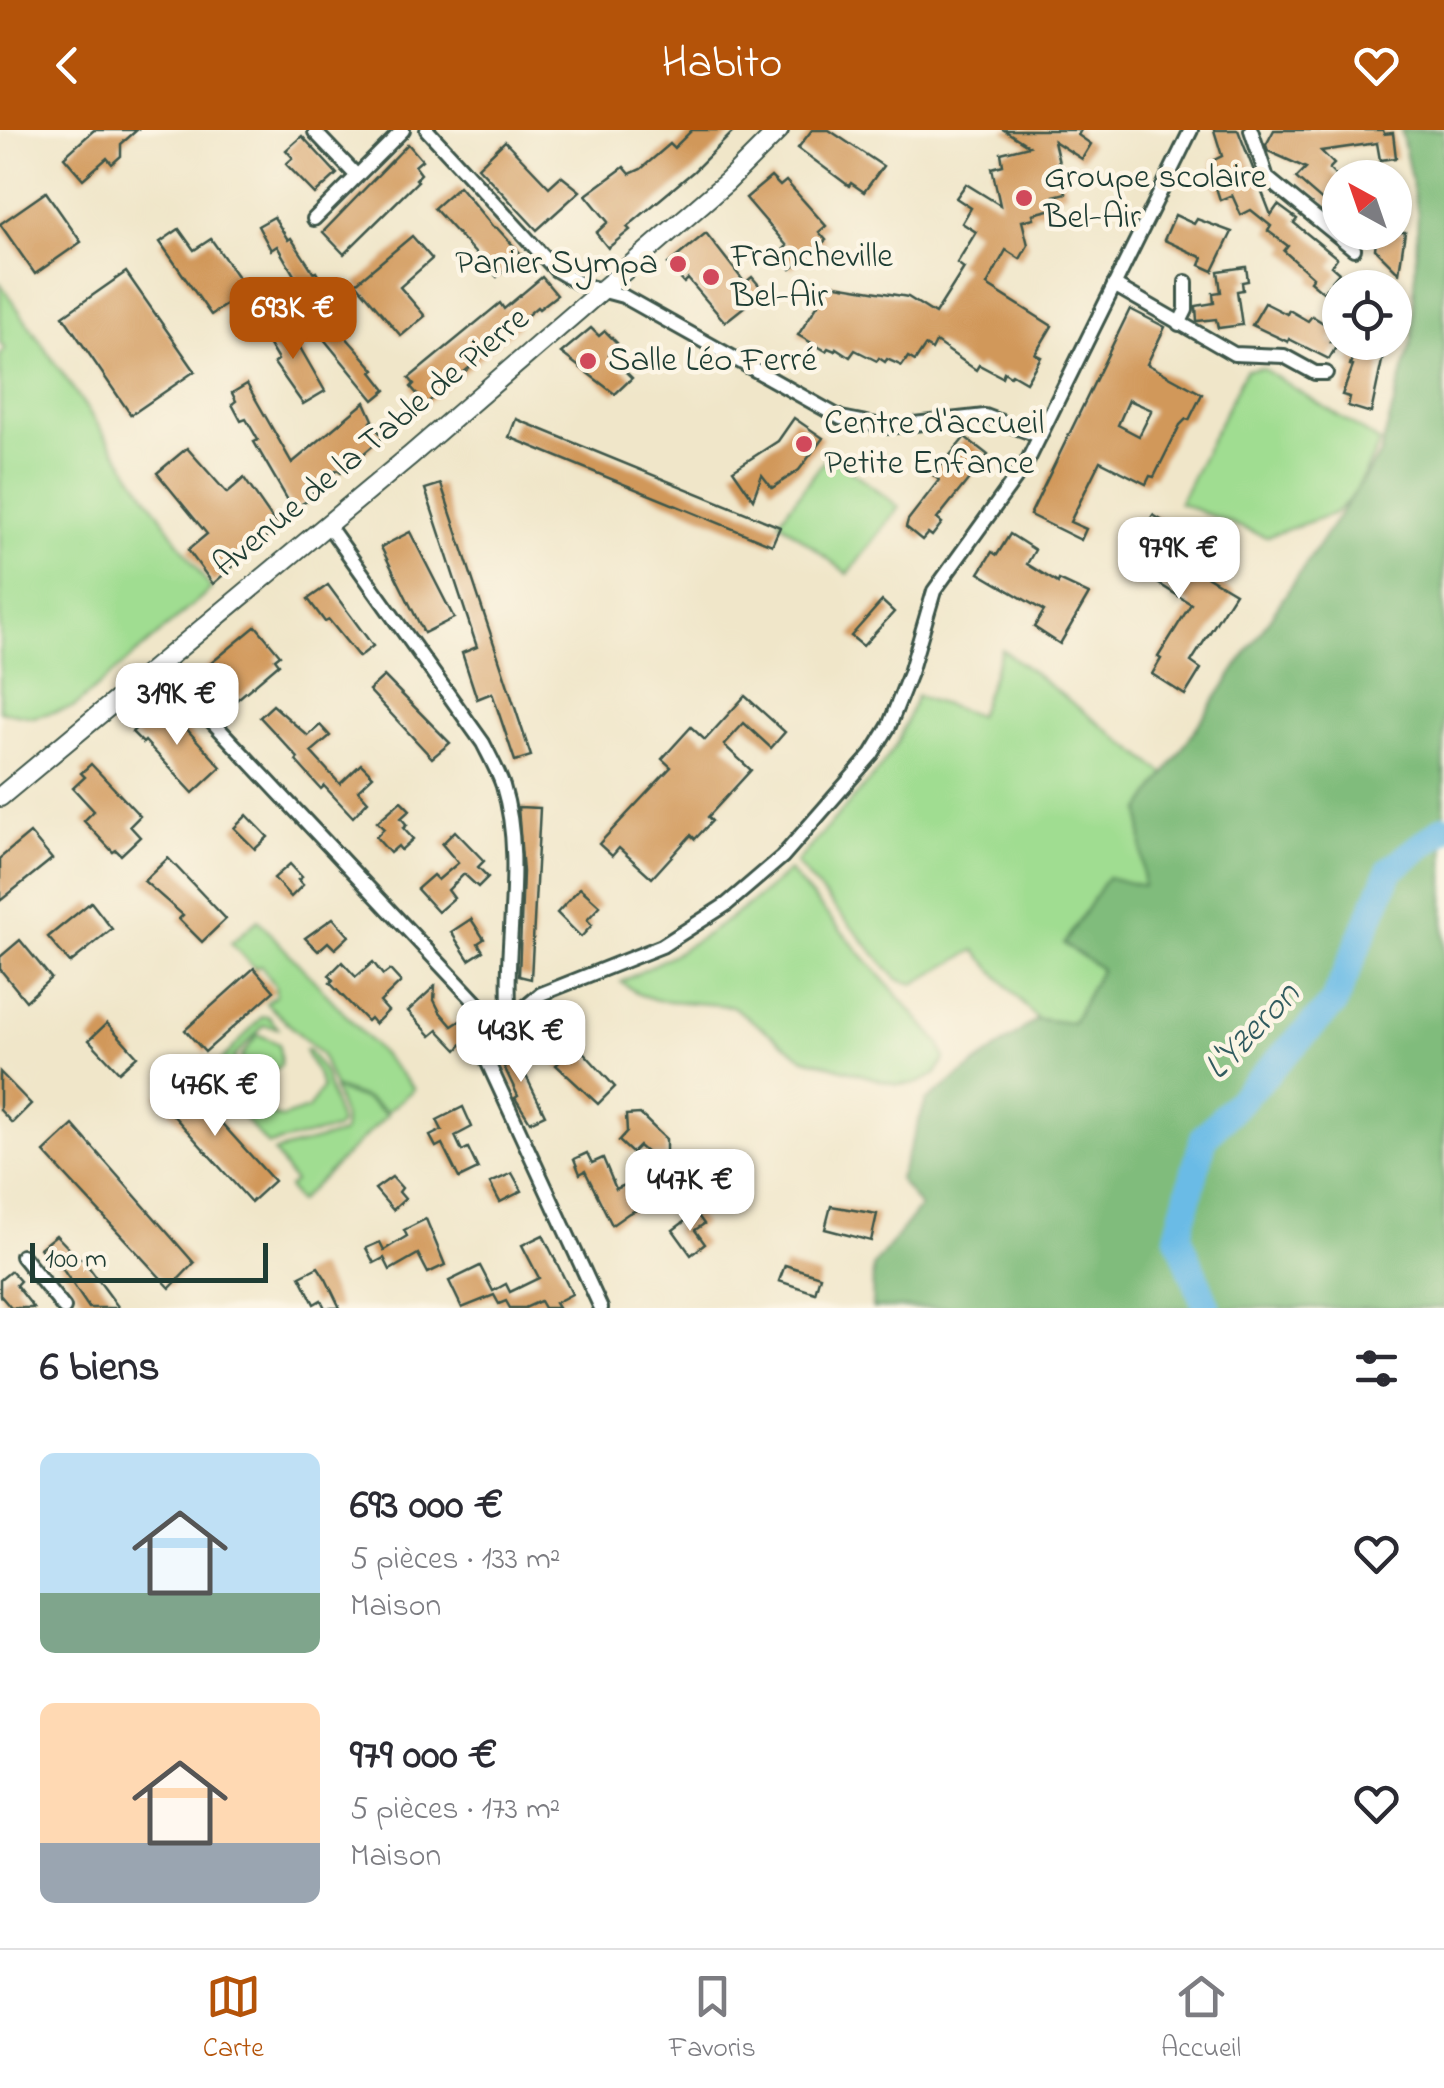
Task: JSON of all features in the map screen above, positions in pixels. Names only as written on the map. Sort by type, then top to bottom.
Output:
[{"type":"main road","name":"Avenue de la Table de Pierre","points":[[0,797],[602,291],[727,182],[778,130]]},
{"type":"street","points":[[314,219],[402,130]]},
{"type":"street","points":[[428,130],[556,270],[582,285],[623,296],[841,418],[887,427],[986,416],[1040,436]]},
{"type":"street","points":[[601,1308],[483,1052],[506,1024],[541,994],[662,946],[727,904],[782,857],[872,754],[889,726],[910,673],[934,591],[1015,480],[1040,436],[1191,130]]},
{"type":"street","points":[[1251,130],[1266,178],[1322,223]]},
{"type":"street","points":[[315,132],[357,176]]},
{"type":"street","points":[[1179,324],[1186,310],[1186,282]]},
{"type":"street","points":[[1114,285],[1234,354],[1284,356],[1315,373],[1326,373]]},
{"type":"street","points":[[327,524],[483,743],[502,783],[511,821],[512,856],[506,1024]]},
{"type":"street","points":[[159,665],[506,1024]]},
{"type":"street","points":[[22,1256],[64,1308]]},
{"type":"green space","points":[[1401,130],[1444,130],[1444,1308],[872,1308],[873,1267],[920,1207],[899,1179],[926,1101],[1037,1019],[1073,1023],[1101,969],[1064,944],[1107,877],[1143,886],[1141,810],[1380,454],[1406,360],[1412,360],[1418,214],[1412,160],[1407,160]]},
{"type":"green space","points":[[0,283],[211,589],[74,707],[33,717],[0,711],[0,354],[5,349],[0,343]]},
{"type":"green space","points":[[1262,368],[1380,442],[1354,495],[1335,513],[1266,537],[1179,503],[1246,370]]},
{"type":"green space","points":[[829,454],[899,507],[848,574],[779,521]]},
{"type":"green space","points":[[1002,649],[1165,774],[1141,810],[1144,886],[1064,943],[1101,969],[1072,1023],[1037,1019],[975,950],[914,984],[897,979],[796,863],[878,771],[896,745],[917,696],[978,716]]},
{"type":"green space","points":[[789,871],[940,1044],[945,1059],[935,1075],[918,1083],[897,1085],[802,1057],[732,1006],[657,1000],[638,994],[621,982],[709,932]]},
{"type":"green space","points":[[258,920],[414,1089],[387,1112],[367,1099],[334,1087],[321,1054],[266,1003],[276,995],[275,985],[261,966],[254,968],[231,943]]},
{"type":"green space","points":[[268,1016],[278,1028],[264,1025],[234,1057],[239,1080],[250,1096],[236,1109],[211,1082],[209,1074],[262,1017]]},
{"type":"green space","points":[[258,1034],[279,1044],[281,1065],[269,1072],[245,1071],[241,1057]]},
{"type":"green space","points":[[305,1050],[324,1072],[340,1124],[336,1129],[268,1145],[240,1114],[256,1101],[271,1115],[281,1118],[308,1109],[322,1088]]},
{"type":"green space","points":[[334,1089],[366,1100],[387,1115],[298,1202],[288,1187],[294,1182],[274,1152],[343,1133],[344,1120]]},
{"type":"building","points":[[94,130],[137,130],[121,144],[121,156],[112,164],[107,158],[83,179],[64,157]]},
{"type":"building","points":[[692,130],[735,130],[608,248],[596,233],[608,222],[586,195],[624,167],[630,174],[641,169],[670,144],[674,148]]},
{"type":"building","points":[[812,130],[829,130],[883,166],[864,192],[851,183],[849,186],[798,148]]},
{"type":"building","points":[[1004,130],[1081,130],[1078,135],[1091,144],[1082,159],[1054,141],[1066,193],[1054,196],[1057,208],[1022,221],[1028,245],[1020,259],[1006,250],[987,285],[1052,326],[1035,354],[1041,357],[1026,382],[1004,372],[1002,377],[979,365],[976,370],[936,342],[932,350],[925,346],[915,361],[908,357],[902,366],[887,359],[877,361],[855,350],[850,357],[836,348],[826,351],[798,335],[831,284],[908,297],[935,314],[964,268],[957,263],[976,232],[962,223],[971,208],[956,198],[966,184],[1000,205],[992,168],[1003,165],[1001,153],[1029,146]]},
{"type":"building","points":[[1214,130],[1238,130],[1271,215],[1278,205],[1297,219],[1294,223],[1322,246],[1322,250],[1337,258],[1331,266],[1336,270],[1322,270],[1322,291],[1310,281],[1313,277],[1284,251],[1288,246],[1268,231],[1271,226],[1251,210],[1241,215],[1232,195],[1220,200],[1210,169],[1215,167],[1212,161],[1222,156]]},
{"type":"building","points":[[1274,130],[1383,130],[1384,134],[1393,133],[1396,158],[1380,160],[1377,143],[1321,151],[1330,160],[1322,160],[1322,200],[1296,178],[1306,168],[1268,151],[1266,145]]},
{"type":"building","points":[[302,136],[337,174],[315,194],[286,164],[293,158],[286,150]]},
{"type":"building","points":[[505,141],[549,187],[561,176],[580,191],[537,230],[478,167]]},
{"type":"building","points":[[408,144],[422,160],[415,166],[421,174],[418,181],[344,254],[323,232]]},
{"type":"building","points":[[771,177],[780,186],[786,181],[826,226],[819,232],[826,240],[791,269],[779,254],[787,246],[746,198]]},
{"type":"building","points":[[459,186],[522,255],[497,277],[434,208]]},
{"type":"building","points":[[46,192],[81,242],[35,274],[0,224]]},
{"type":"building","points":[[1175,215],[1194,224],[1197,219],[1232,232],[1213,271],[1200,265],[1203,258],[1164,240]]},
{"type":"building","points":[[274,217],[316,272],[335,305],[327,309],[386,390],[374,400],[323,338],[310,315],[321,308],[305,279],[298,282],[277,246],[271,250],[258,226]]},
{"type":"building","points":[[179,229],[194,250],[211,239],[247,290],[211,315],[160,242]]},
{"type":"building","points":[[706,233],[745,283],[752,277],[764,291],[725,322],[688,279],[684,283],[668,264]]},
{"type":"building","points":[[412,236],[432,259],[400,287],[425,316],[401,336],[356,283]]},
{"type":"building","points":[[1376,250],[1402,250],[1399,270]]},
{"type":"building","points":[[1246,267],[1248,281],[1242,282],[1243,290],[1237,291],[1242,325],[1218,328],[1216,319],[1197,321],[1196,306],[1214,303],[1213,293],[1221,292],[1218,271]]},
{"type":"building","points":[[126,272],[195,371],[131,415],[63,316]]},
{"type":"building","points":[[542,277],[557,295],[537,307],[426,404],[411,387],[414,384],[409,378],[500,303],[504,309]]},
{"type":"building","points":[[1265,303],[1308,321],[1312,316],[1322,322],[1322,356],[1289,339],[1288,342],[1252,325]]},
{"type":"building","points":[[1130,309],[1165,327],[1147,364],[1202,394],[1189,420],[1180,425],[1154,477],[1150,476],[1146,484],[1100,461],[1070,522],[1086,529],[1081,540],[1030,515]],"holes":[[[1129,400],[1152,410],[1139,436],[1118,425]]]},
{"type":"building","points":[[283,318],[325,391],[303,404],[274,363],[278,360],[261,332]]},
{"type":"building","name":"Salle Léo Ferré","points":[[591,328],[599,336],[605,331],[617,343],[609,355],[632,378],[615,394],[561,353]]},
{"type":"building","points":[[1352,360],[1382,360],[1371,413],[1348,406],[1350,397],[1342,395],[1353,366]]},
{"type":"building","points":[[247,384],[292,463],[365,402],[371,422],[383,437],[341,473],[337,470],[310,494],[312,498],[293,509],[254,442],[258,440],[246,419],[241,421],[232,404],[236,401],[232,393]]},
{"type":"building","points":[[794,418],[823,438],[799,470],[772,488],[762,475],[753,499],[733,470],[778,441]]},
{"type":"building","points":[[516,419],[780,527],[772,545],[509,437]]},
{"type":"building","points":[[965,437],[988,455],[937,519],[942,523],[932,536],[928,533],[922,540],[906,527],[939,480],[913,458],[920,449],[941,466]]},
{"type":"building","points":[[187,448],[227,493],[244,478],[278,527],[213,584],[188,550],[207,534],[157,473]]},
{"type":"building","points":[[441,484],[531,756],[515,761],[492,693],[477,699],[462,653],[477,647],[425,489]]},
{"type":"building","points":[[1153,515],[1180,531],[1168,553],[1235,593],[1191,662],[1201,669],[1185,695],[1152,674],[1161,659],[1158,657],[1191,604],[1124,562]]},
{"type":"building","points":[[410,532],[454,618],[424,633],[381,547]]},
{"type":"building","points":[[1010,534],[1035,550],[1027,564],[1058,583],[1059,580],[1089,594],[1060,644],[1034,627],[1044,611],[979,573]]},
{"type":"building","points":[[328,585],[373,646],[359,657],[308,599]]},
{"type":"building","points":[[882,601],[894,612],[863,646],[851,636]]},
{"type":"building","points":[[256,626],[280,655],[275,659],[279,664],[233,703],[204,669]]},
{"type":"building","points":[[384,676],[450,743],[432,758],[369,690]]},
{"type":"building","points":[[745,696],[785,732],[771,748],[744,723],[724,745],[751,770],[708,817],[712,821],[695,839],[691,835],[652,878],[619,848],[612,856],[599,844],[671,767],[662,759],[691,727],[705,740]]},
{"type":"building","points":[[163,703],[221,767],[193,793],[132,732]]},
{"type":"building","points":[[273,705],[308,736],[320,725],[330,736],[311,752],[340,784],[361,764],[373,776],[358,790],[368,801],[353,817],[324,786],[321,789],[260,717]]},
{"type":"building","points":[[91,764],[140,816],[130,826],[140,837],[121,855],[113,852],[84,821],[94,811],[73,788]]},
{"type":"building","points":[[401,801],[410,810],[401,818],[407,825],[403,828],[413,839],[401,850],[398,846],[390,853],[376,837],[384,829],[377,822]]},
{"type":"building","points":[[518,807],[540,808],[531,979],[519,976],[523,872]]},
{"type":"building","points":[[247,815],[268,837],[255,849],[234,828]]},
{"type":"building","points":[[455,831],[484,861],[478,867],[488,877],[478,887],[464,874],[448,890],[454,898],[438,912],[417,889],[433,875],[438,880],[458,863],[442,844]]},
{"type":"building","points":[[30,833],[52,859],[0,901],[0,858]]},
{"type":"building","points":[[168,858],[226,919],[202,942],[179,919],[183,915],[144,881]]},
{"type":"building","points":[[290,864],[302,877],[298,880],[303,885],[291,897],[274,878]]},
{"type":"building","points":[[580,888],[600,906],[587,920],[592,925],[581,937],[557,913]]},
{"type":"building","points":[[91,902],[112,929],[70,963],[48,937]]},
{"type":"building","points":[[333,918],[349,936],[335,949],[328,942],[318,951],[305,938]]},
{"type":"building","points":[[471,919],[484,939],[478,943],[483,951],[469,960],[451,932]]},
{"type":"building","points":[[20,940],[51,978],[26,1001],[0,969],[0,957]]},
{"type":"building","points":[[342,962],[356,977],[373,962],[383,975],[390,970],[401,982],[380,1002],[388,1011],[375,1024],[370,1018],[367,1021],[330,983],[333,980],[329,975]]},
{"type":"building","points":[[254,968],[274,991],[205,1052],[185,1030]]},
{"type":"building","points":[[435,986],[434,1000],[452,1026],[463,1019],[474,1031],[457,1050],[438,1030],[431,1036],[408,1011]]},
{"type":"building","points":[[107,1023],[137,1056],[119,1072],[89,1040]]},
{"type":"building","points":[[510,1043],[545,1115],[530,1122],[515,1098],[518,1096],[499,1056]]},
{"type":"building","points":[[577,1045],[615,1087],[598,1104],[556,1065]]},
{"type":"building","points":[[0,1072],[31,1104],[12,1123],[0,1110]]},
{"type":"building","points":[[179,1076],[274,1181],[251,1202],[156,1096]]},
{"type":"building","points":[[463,1107],[472,1127],[455,1136],[462,1151],[468,1148],[478,1169],[459,1178],[442,1144],[436,1147],[430,1136],[442,1130],[437,1120]]},
{"type":"building","points":[[640,1114],[666,1139],[666,1156],[649,1155],[639,1146],[632,1153],[619,1141],[627,1132],[626,1115]]},
{"type":"building","points":[[73,1125],[194,1263],[170,1288],[44,1152]]},
{"type":"building","points":[[587,1153],[592,1163],[603,1158],[616,1189],[627,1184],[631,1195],[662,1183],[679,1171],[682,1175],[694,1166],[702,1178],[674,1199],[673,1196],[629,1213],[612,1225],[585,1171],[580,1174],[574,1159]]},
{"type":"building","points":[[512,1173],[522,1191],[500,1202],[490,1183]]},
{"type":"building","points":[[392,1177],[402,1188],[399,1192],[405,1199],[393,1210],[375,1189]]},
{"type":"building","points":[[831,1206],[877,1214],[871,1241],[825,1229]]},
{"type":"building","points":[[696,1213],[704,1224],[695,1230],[705,1244],[691,1255],[673,1230]]},
{"type":"building","points":[[426,1219],[445,1265],[428,1273],[418,1254],[390,1270],[384,1258],[374,1263],[366,1248],[380,1242],[384,1250],[407,1236],[404,1230]]},
{"type":"building","points":[[56,1235],[82,1258],[119,1308],[89,1308],[53,1255],[49,1259],[40,1248]]},
{"type":"building","points":[[543,1235],[572,1294],[555,1303],[558,1308],[544,1308],[540,1301],[525,1308],[510,1308],[506,1301],[499,1304],[494,1295],[462,1308],[449,1281],[480,1266],[493,1291],[506,1284],[510,1292],[539,1278],[522,1245]]},
{"type":"building","points":[[785,1265],[820,1276],[815,1293],[779,1281]]},
{"type":"building","points":[[318,1267],[340,1308],[325,1308],[321,1300],[314,1304],[300,1276]]},
{"type":"building","points":[[11,1271],[20,1281],[16,1285],[34,1308],[11,1308],[0,1295],[0,1280]]},
{"type":"waterway","name":"L'Yzeron","points":[[1207,1308],[1178,1235],[1204,1137],[1333,1004],[1390,870],[1444,828]]},
{"type":"place","name":"Groupe scolaire Bel-Air","points":[[1024,198]]},
{"type":"place","name":"Panier Sympa","points":[[678,264]]},
{"type":"place","name":"Francheville Bel-Air","points":[[711,277]]},
{"type":"place","name":"Salle Léo Ferré","points":[[588,361]]},
{"type":"place","name":"Centre d'accueil Petite Enfance","points":[[804,444]]}]
